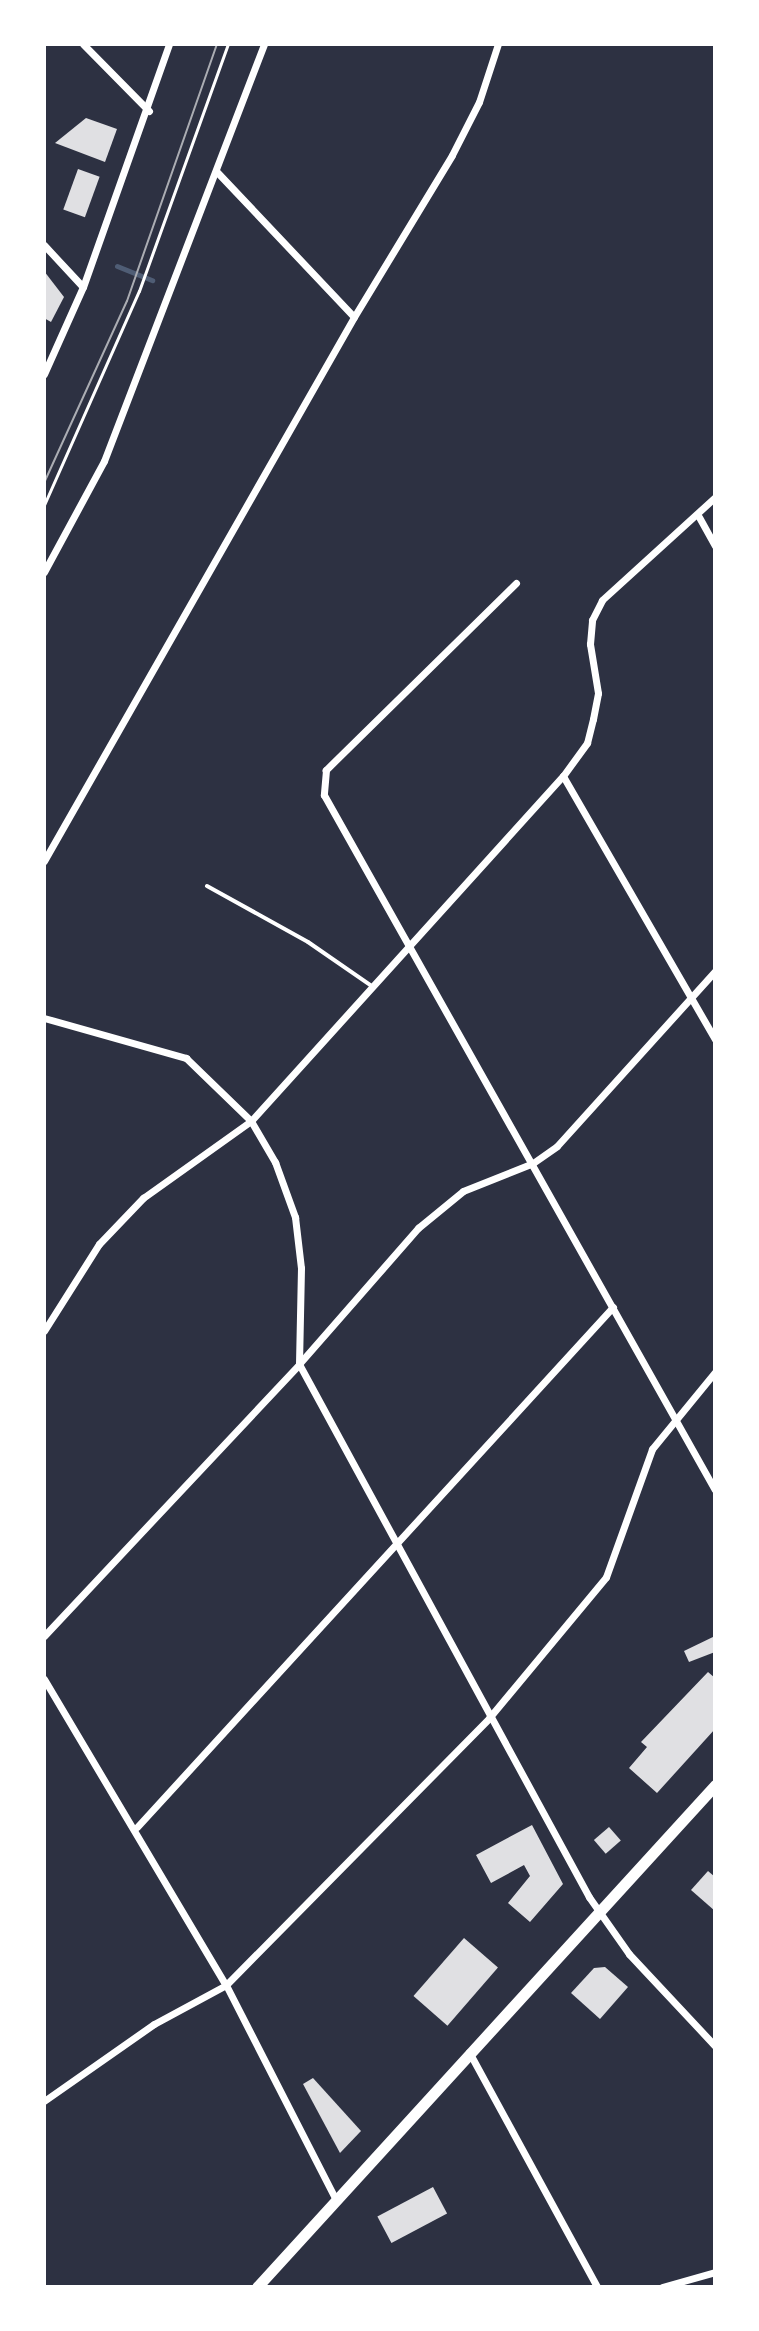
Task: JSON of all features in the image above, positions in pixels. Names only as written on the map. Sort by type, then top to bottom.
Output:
[{"type":"main road","points":[[257,2287],[715,1785]]},
{"type":"street","points":[[83,44],[149,111]]},
{"type":"street","points":[[44,374],[83,287],[149,111],[169,44]]},
{"type":"street","points":[[44,572],[104,461],[264,44]]},
{"type":"street","points":[[44,861],[354,317],[452,155],[479,102],[498,44]]},
{"type":"street","points":[[217,172],[354,317]]},
{"type":"street","points":[[44,245],[83,287]]},
{"type":"street","points":[[44,1331],[99,1244],[143,1198],[251,1121],[375,989],[563,776],[587,743],[593,719],[598,693],[590,644],[592,620],[602,600],[714,501]]},
{"type":"street","points":[[699,517],[715,546]]},
{"type":"street","points":[[516,583],[326,770],[324,795],[715,1490]]},
{"type":"street","points":[[563,776],[715,1039]]},
{"type":"street","points":[[44,1636],[299,1364],[418,1228],[463,1191],[533,1163],[557,1146],[715,971]]},
{"type":"street","points":[[44,1018],[186,1058],[251,1121],[275,1162],[295,1217],[301,1268],[299,1364],[489,1718],[599,1913],[629,1954],[715,2046]]},
{"type":"street","points":[[137,1827],[395,1541],[613,1307]]},
{"type":"street","points":[[44,2101],[154,2024],[226,1985],[489,1718],[606,1577],[639,1476],[674,1417],[715,1372]]},
{"type":"street","points":[[44,1679],[137,1827],[226,1985],[335,2198]]},
{"type":"street","points":[[469,2052],[597,2287]]},
{"type":"street","points":[[662,2287],[715,2272]]},
{"type":"lane","points":[[207,886],[308,942],[375,989]]},
{"type":"path","points":[[44,505],[144,277],[228,44]]},
{"type":"building","points":[[86,118],[117,129],[105,162],[55,143]]},
{"type":"building","points":[[78,169],[100,177],[85,217],[63,209]]},
{"type":"building","points":[[44,271],[64,297],[51,322],[44,318]]},
{"type":"building","points":[[715,1636],[715,1652],[689,1662],[684,1651]]},
{"type":"building","points":[[708,1672],[715,1678],[715,1729],[657,1793],[629,1768],[647,1747],[641,1742]]},
{"type":"building","points":[[532,1825],[563,1884],[530,1922],[508,1903],[530,1876],[524,1865],[491,1883],[476,1855]]},
{"type":"building","points":[[609,1827],[621,1841],[606,1854],[594,1840]]},
{"type":"building","points":[[708,1871],[715,1877],[715,1911],[691,1890]]},
{"type":"building","points":[[464,1938],[498,1968],[447,2026],[413,1996]]},
{"type":"building","points":[[605,1967],[628,1987],[600,2019],[571,1993],[594,1968]]},
{"type":"building","points":[[313,2078],[361,2131],[340,2153],[303,2084]]},
{"type":"building","points":[[433,2187],[447,2213],[391,2243],[377,2217]]},
{"type":"waterway","points":[[117,266],[152,280]]},
{"type":"tram line","points":[[44,483],[127,301],[217,44]]}]
